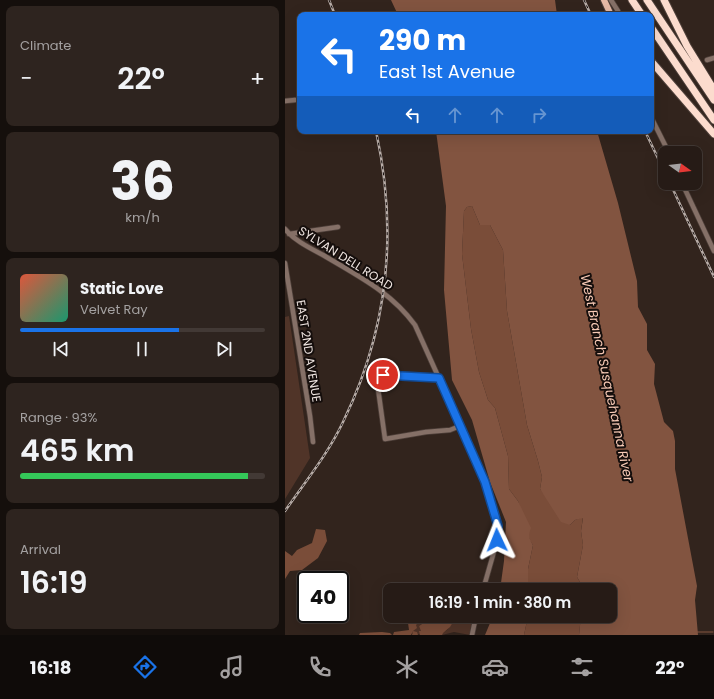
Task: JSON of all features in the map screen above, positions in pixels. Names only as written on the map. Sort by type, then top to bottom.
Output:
[{"type":"highway","points":[[632,0],[641,12]]},
{"type":"highway","points":[[647,0],[714,100]]},
{"type":"highway","points":[[664,0],[687,46],[714,90]]},
{"type":"highway","points":[[654,31],[714,120]]},
{"type":"highway","points":[[654,64],[714,134]]},
{"type":"main road","points":[[604,0],[610,12]]},
{"type":"street","points":[[611,0],[618,12]]},
{"type":"street","points":[[707,60],[714,58]]},
{"type":"street","points":[[285,101],[295,100]]},
{"type":"street","points":[[654,123],[666,146]]},
{"type":"street","points":[[685,190],[714,251]]},
{"type":"street","points":[[287,234],[338,227]]},
{"type":"street","name":"SYLVAN DELL ROAD","points":[[285,230],[287,234],[380,290],[402,308],[415,325],[485,482],[498,526],[495,550],[485,583]]},
{"type":"street","name":"EAST 2ND AVENUE","points":[[285,263],[313,442]]},
{"type":"street","points":[[439,378],[383,375],[378,378],[377,381],[385,439],[393,439],[426,432],[449,430],[460,426]]},
{"type":"street","points":[[471,635],[474,623]]},
{"type":"shaded area","points":[[472,206],[480,225],[490,225],[503,250],[507,311],[527,425],[542,477],[540,489],[570,525],[575,520],[583,517],[581,531],[583,545],[577,577],[581,583],[528,583],[528,569],[533,545],[530,541],[518,501],[509,489],[508,456],[495,408],[488,400],[479,372],[471,329],[462,254],[464,211],[467,207]]},
{"type":"shaded area","points":[[289,316],[310,458],[285,499],[285,317]]},
{"type":"shaded area","points":[[316,529],[325,530],[327,541],[318,558],[302,570],[290,571],[285,579],[285,551],[292,556],[297,550],[312,543]]},
{"type":"shaded area","points":[[408,623],[418,623],[416,625],[417,628],[411,635],[393,635],[394,632],[409,630]]},
{"type":"shaded area","points":[[417,623],[422,623],[419,626],[421,629],[421,635],[412,633],[411,635]]},
{"type":"shaded area","points":[[452,623],[471,623],[470,635],[454,632],[442,635],[442,633],[447,630]]},
{"type":"shaded area","points":[[452,623],[442,635],[420,635],[419,631],[421,631],[419,626],[422,624]]},
{"type":"shaded area","points":[[527,623],[580,623],[579,635],[524,635]]},
{"type":"shaded area","points":[[413,631],[417,632],[418,635],[412,635]]},
{"type":"shaded area","points":[[360,633],[390,633],[392,635],[359,635]]},
{"type":"water","points":[[391,0],[555,0],[557,12],[397,12]]},
{"type":"water","name":"West Branch Susquehanna River","points":[[436,134],[598,134],[618,203],[637,281],[638,307],[647,324],[647,350],[655,364],[654,384],[664,422],[673,431],[675,441],[675,469],[697,586],[695,600],[698,635],[579,635],[580,623],[617,623],[617,583],[581,583],[577,577],[583,545],[581,531],[583,518],[575,520],[570,525],[561,522],[540,489],[542,477],[527,425],[507,311],[503,250],[490,225],[480,225],[472,206],[467,207],[464,211],[462,254],[471,329],[479,372],[488,400],[495,408],[508,456],[509,489],[518,501],[531,528],[529,537],[533,545],[528,569],[528,583],[501,583],[504,561],[506,522],[490,482],[472,420],[452,380],[444,290],[446,206]]},
{"type":"water","points":[[490,623],[527,623],[524,635],[485,635]]},
{"type":"waterway","points":[[697,632],[713,632]]},
{"type":"railway","points":[[329,0],[334,12]]},
{"type":"railway","points":[[584,0],[590,12]]},
{"type":"railway","points":[[285,511],[323,457],[343,422],[358,387],[370,352],[379,316],[385,280],[387,243],[383,168],[377,134]]},
{"type":"railway","points":[[646,134],[658,158]]},
{"type":"railway","points":[[673,190],[714,277]]},
{"type":"route","points":[[383,375],[439,378],[485,482],[498,526],[497,540]]}]
